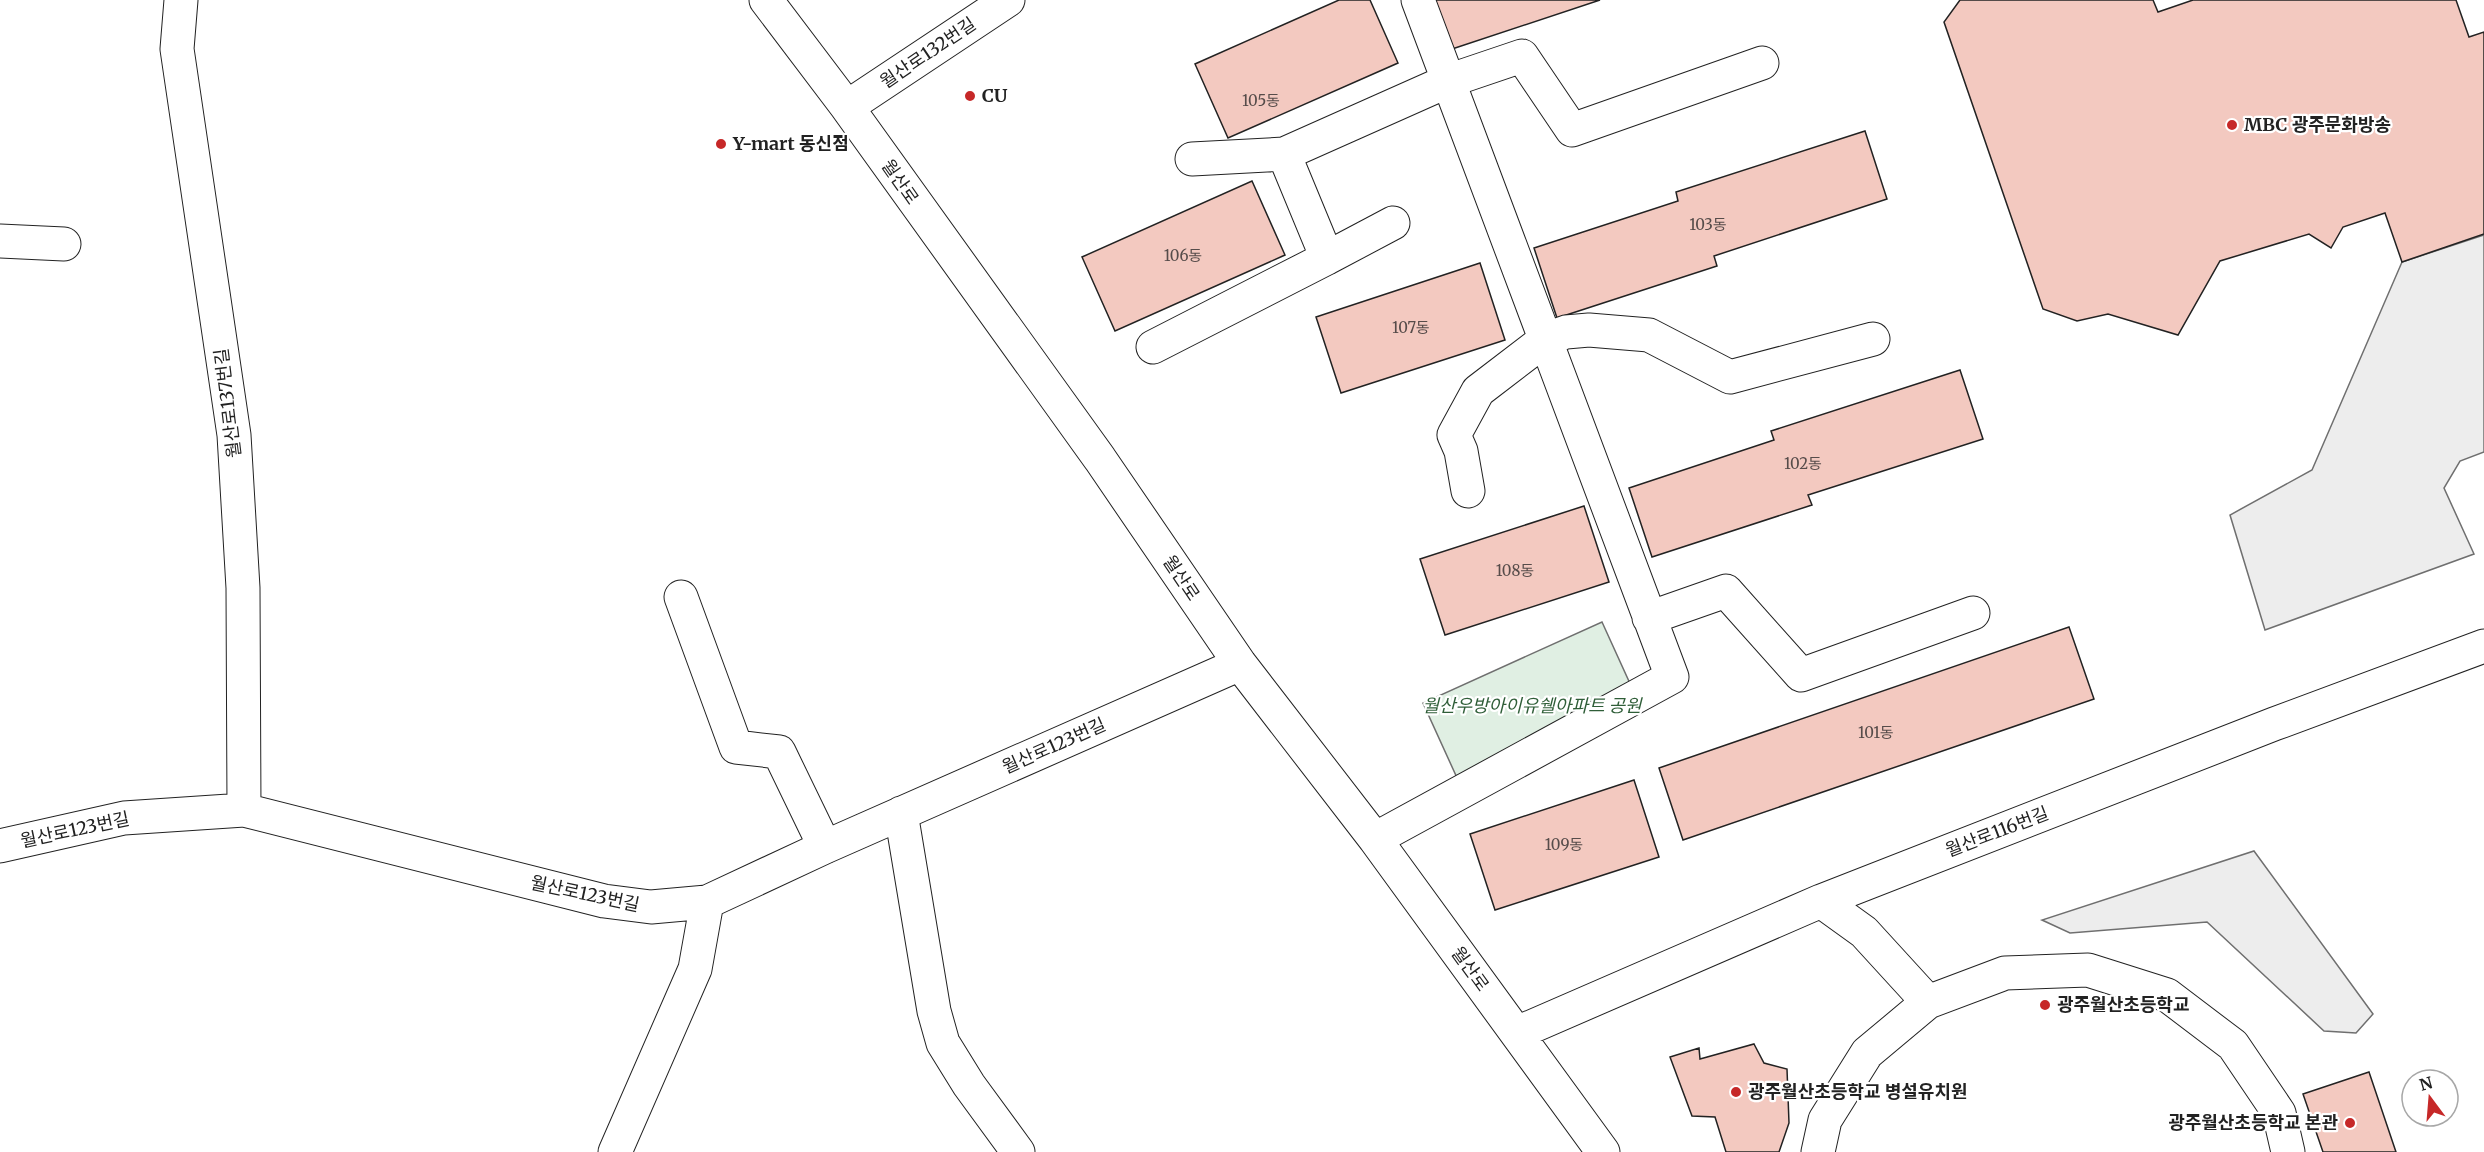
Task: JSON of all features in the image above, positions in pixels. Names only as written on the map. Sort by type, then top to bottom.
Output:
[{"type":"street","name":"월산로137번길","points":[[181,0],[177,49],[234,435],[243,588],[244,810]]},
{"type":"street","name":"월산로","points":[[766,0],[847,107],[1100,459],[1240,664],[1375,839],[1603,1152]]},
{"type":"street","name":"월산로132번길","points":[[847,107],[1008,0]]},
{"type":"street","points":[[1375,839],[1672,677],[1418,0]]},
{"type":"street","points":[[1192,159],[1284,154],[1448,81],[1522,56],[1572,130],[1762,63]]},
{"type":"street","points":[[1284,154],[1327,258]]},
{"type":"street","points":[[1153,347],[1393,223]]},
{"type":"street","points":[[0,241],[64,244]]},
{"type":"street","points":[[1468,491],[1461,452],[1454,435],[1478,390],[1546,339],[1566,332],[1589,330],[1649,334],[1730,377],[1873,339]]},
{"type":"street","points":[[1649,618],[1726,591],[1801,675],[1973,613]]},
{"type":"street","points":[[681,597],[736,747],[779,752],[825,847]]},
{"type":"street","name":"월산로116번길","points":[[1517,1034],[1821,901],[2252,732],[2484,646]]},
{"type":"street","name":"월산로123번길","points":[[0,846],[124,818],[244,810],[604,901],[651,907],[707,902],[901,813],[1240,664]]},
{"type":"street","points":[[901,813],[934,1011],[943,1043],[969,1085],[1018,1152]]},
{"type":"street","points":[[1821,901],[1864,932],[1928,1002]]},
{"type":"street","points":[[615,1152],[695,969],[707,902]]},
{"type":"street","points":[[1818,1152],[1826,1120],[1867,1053],[1928,1002],[2005,973],[2088,970],[2167,995],[2233,1045],[2279,1113],[2288,1152]]},
{"type":"green space","name":"월산우방아이유쉘아파트 공원","points":[[1602,622],[1642,710],[1463,791],[1423,703]]},
{"type":"shaded area","points":[[2484,235],[2484,452],[2460,461],[2444,488],[2474,554],[2265,630],[2230,515],[2312,470],[2402,262]]},
{"type":"shaded area","points":[[2254,851],[2373,1014],[2356,1033],[2324,1031],[2207,922],[2070,933],[2042,920]]},
{"type":"building","points":[[1339,0],[1370,0],[1398,63],[1228,138],[1195,64]]},
{"type":"building","points":[[1423,0],[1600,0],[1440,53]]},
{"type":"building","name":"MBC 광주문화방송","points":[[1960,0],[2153,0],[2158,12],[2193,0],[2456,0],[2469,37],[2484,32],[2484,234],[2402,262],[2385,213],[2343,227],[2331,248],[2309,234],[2220,261],[2178,335],[2108,314],[2077,321],[2043,309],[1944,22]]},
{"type":"building","points":[[1865,131],[1887,199],[1714,256],[1717,266],[1557,318],[1534,248],[1678,201],[1676,192]]},
{"type":"building","points":[[1252,181],[1285,255],[1115,331],[1082,257]]},
{"type":"building","points":[[1480,263],[1505,340],[1341,393],[1316,317]]},
{"type":"building","points":[[1960,370],[1983,439],[1808,495],[1812,505],[1652,557],[1629,488],[1774,440],[1771,431]]},
{"type":"building","points":[[1584,506],[1609,582],[1445,635],[1420,559]]},
{"type":"building","points":[[2069,627],[2094,699],[1683,840],[1659,768]]},
{"type":"building","points":[[1634,780],[1659,857],[1495,910],[1470,834]]},
{"type":"building","name":"광주월산초등학교 병설유치원","points":[[1754,1044],[1764,1063],[1787,1069],[1789,1123],[1779,1152],[1726,1152],[1715,1117],[1692,1116],[1670,1057],[1699,1048],[1700,1059]]},
{"type":"building","name":"광주월산초등학교 본관","points":[[2369,1072],[2396,1152],[2323,1152],[2303,1094]]},
{"type":"place","name":"CU","points":[[970,96]]},
{"type":"place","name":"MBC 광주문화방송","points":[[2232,125]]},
{"type":"place","name":"Y-mart 동신점","points":[[721,144]]},
{"type":"place","name":"광주월산초등학교","points":[[2045,1005]]},
{"type":"place","name":"광주월산초등학교 병설유치원","points":[[1736,1092]]},
{"type":"place","name":"광주월산초등학교 본관","points":[[2350,1123]]}]
